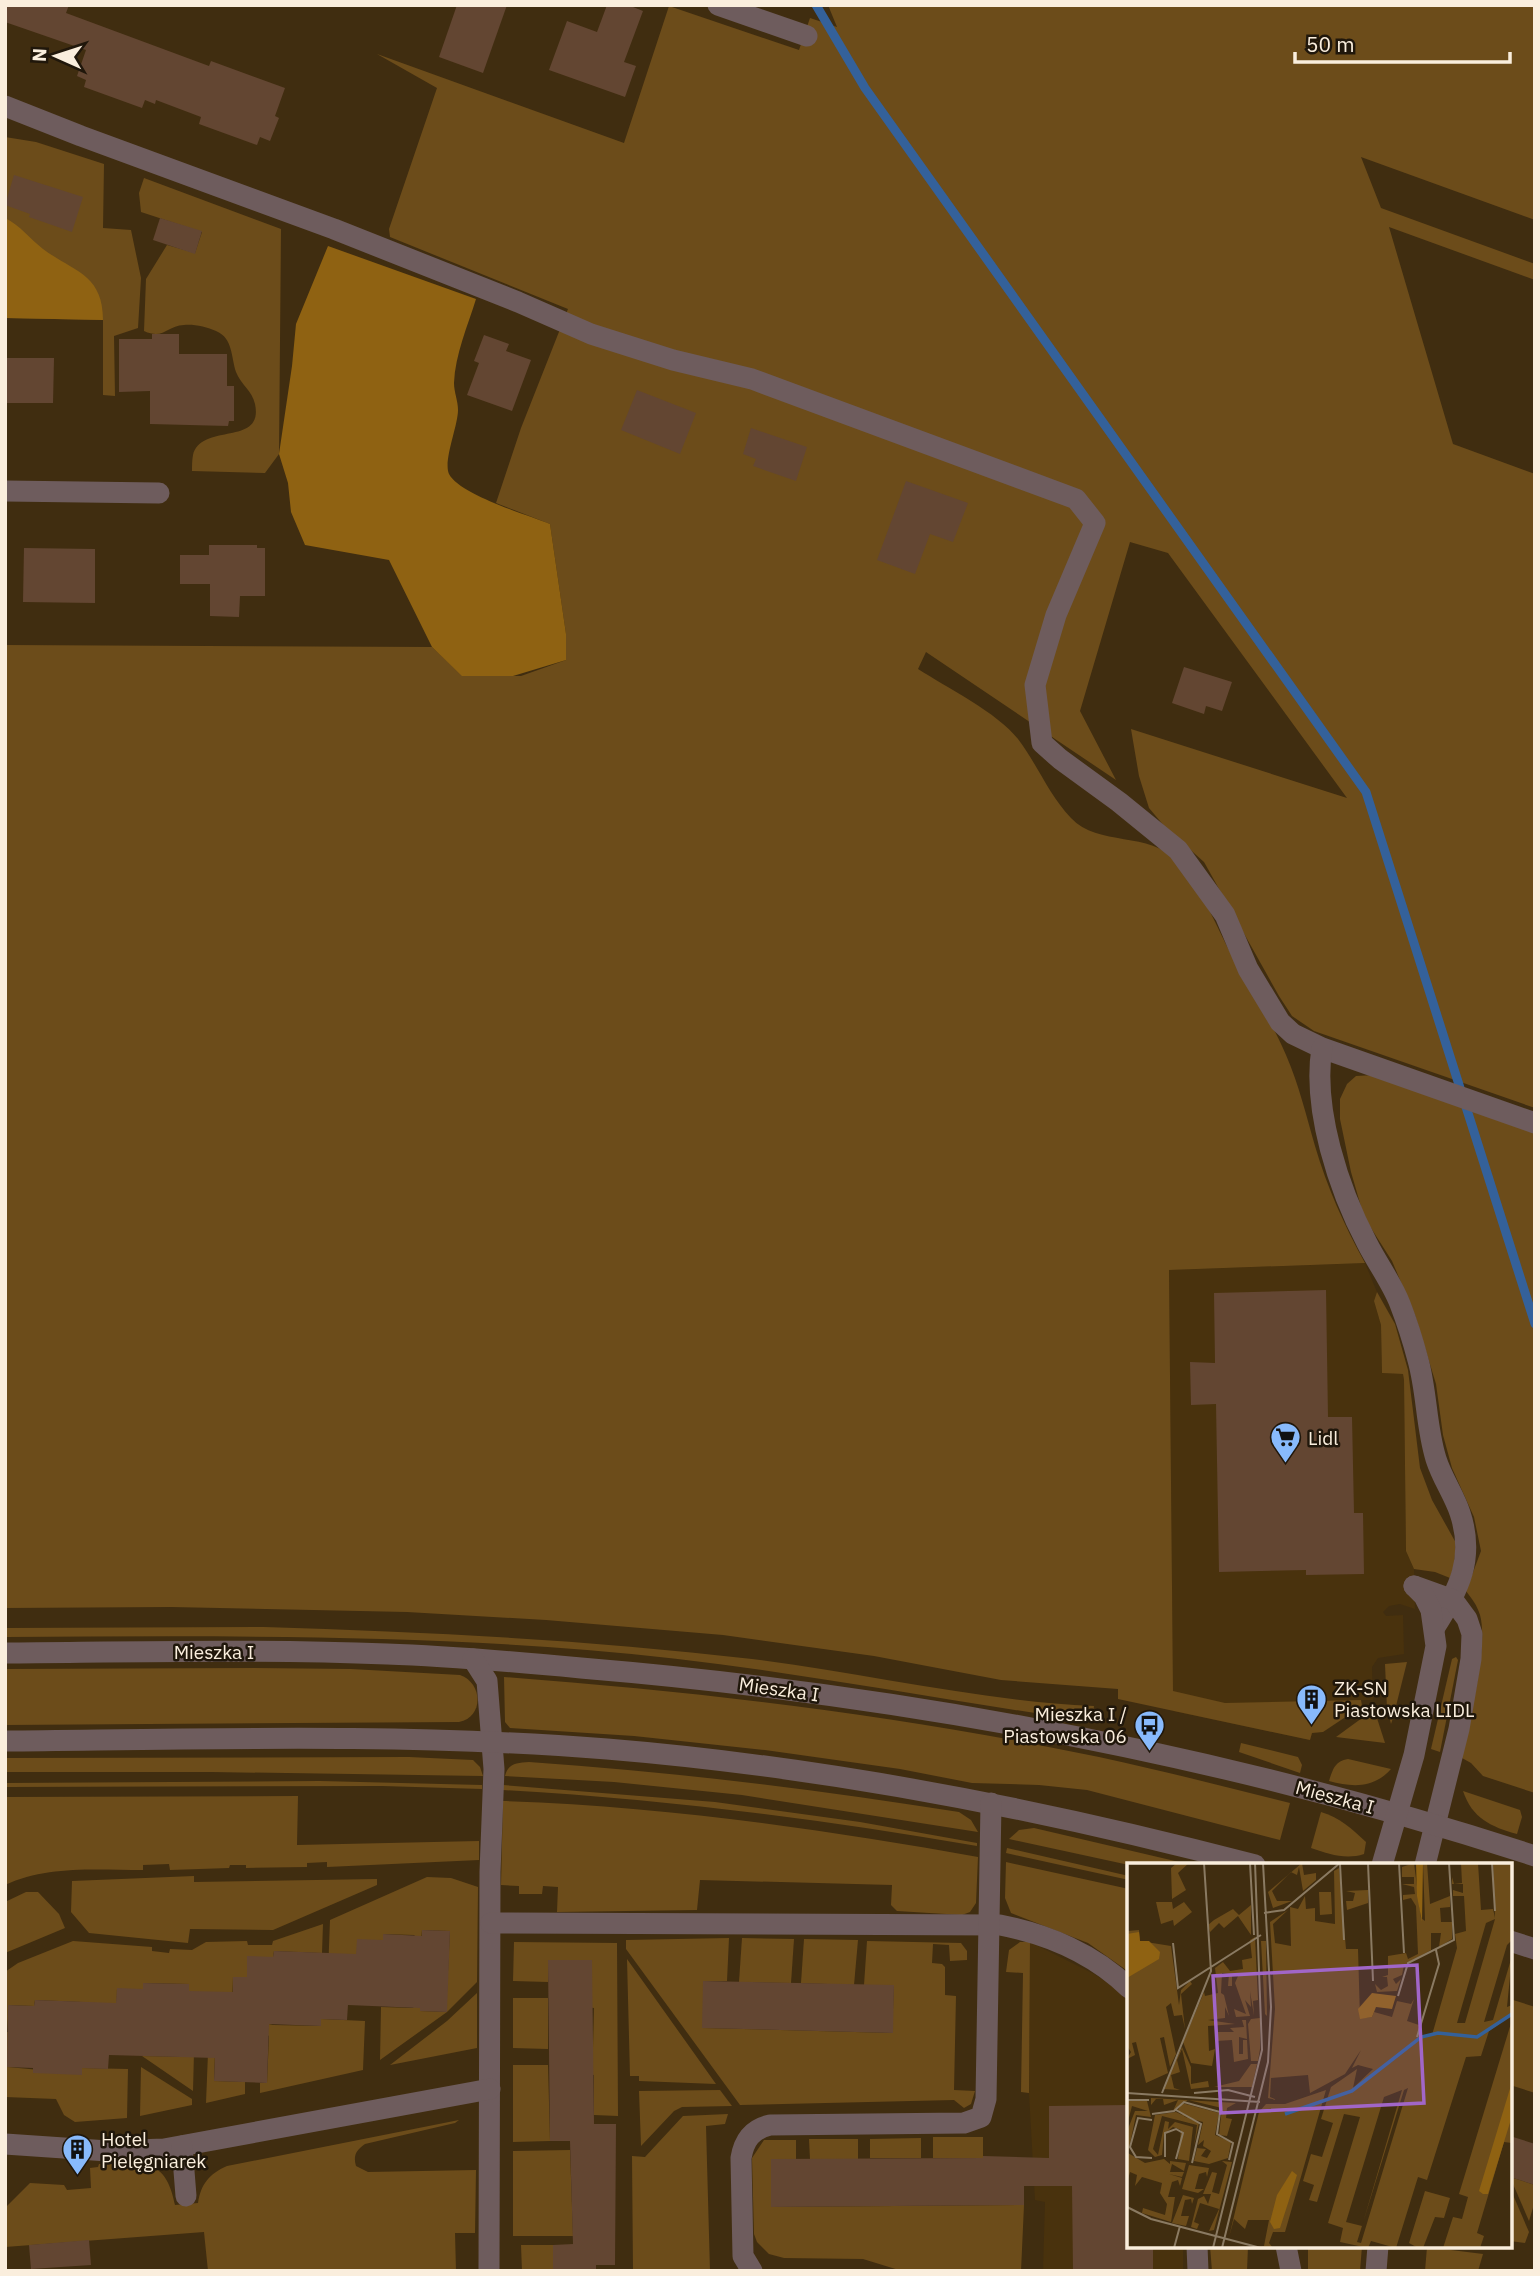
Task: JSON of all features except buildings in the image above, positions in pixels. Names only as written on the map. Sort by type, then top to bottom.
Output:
[{"type":"street","points":[[718,5],[807,36]]},
{"type":"street","points":[[5,106],[334,229],[591,334],[673,360],[752,379],[1076,499],[1095,523],[1056,615],[1035,685],[1042,743],[1178,850],[1225,915],[1248,969],[1280,1022],[1293,1034],[1322,1048],[1535,1123]]},
{"type":"street","points":[[5,491],[159,493]]},
{"type":"street","points":[[1322,1048],[1320,1062],[1324,1113],[1342,1191],[1366,1243],[1399,1301],[1418,1360],[1436,1459],[1460,1514],[1467,1550],[1463,1574],[1453,1600],[1435,1628]]},
{"type":"street","points":[[1383,1863],[1414,1755],[1436,1646],[1431,1610],[1424,1596],[1414,1586],[1453,1600],[1461,1608],[1472,1634],[1459,1729],[1426,1863]]},
{"type":"street","name":"Mieszka I","points":[[5,1653],[346,1653],[473,1659],[713,1680],[996,1721],[1163,1755],[1291,1785],[1535,1856]]},
{"type":"street","points":[[473,1659],[487,1681],[494,1769],[489,2271]]},
{"type":"street","points":[[5,1741],[339,1738],[491,1742],[607,1749],[864,1779],[1133,1833],[1247,1863]]},
{"type":"street","points":[[752,2271],[743,2256],[741,2158],[743,2145],[757,2130],[770,2125],[964,2123],[981,2118],[986,2099],[991,1803]]},
{"type":"street","points":[[491,1923],[989,1924],[1035,1934],[1084,1954],[1127,1986]]},
{"type":"street","points":[[1512,1942],[1535,1949]]},
{"type":"street","points":[[5,2144],[144,2151],[490,2089]]},
{"type":"street","points":[[182,2146],[186,2196]]},
{"type":"street","points":[[1197,2248],[1198,2271]]},
{"type":"street","points":[[1284,2271],[1285,2248]]},
{"type":"street","points":[[1285,2248],[1291,2271]]},
{"type":"street","points":[[1376,2270],[1378,2248]]},
{"type":"shaded area","points":[[828,5],[1535,5],[1535,220],[1361,157],[1381,208],[1535,264],[1535,280],[1389,227],[1453,444],[1535,474],[1535,1108],[1314,1031],[1292,1016],[1204,862],[1165,827],[1149,808],[1139,776],[1131,729],[1347,798],[1168,553],[1130,542],[1080,711],[1116,780],[926,652],[918,669],[985,710],[1009,729],[1063,809],[1082,827],[1095,833],[1153,846],[1177,861],[1200,893],[1286,1055],[1325,1176],[1365,1263],[1169,1270],[1173,1691],[1225,1703],[1361,1700],[1362,1706],[1323,1732],[1312,1733],[1310,1740],[1118,1699],[1118,1689],[1001,1680],[874,1656],[723,1635],[546,1620],[407,1612],[171,1607],[5,1608],[5,645],[432,647],[463,676],[521,676],[566,660],[566,634],[550,524],[496,503],[521,428],[568,309],[390,237],[389,229],[437,88],[377,54],[624,143],[669,6],[799,50],[810,18],[837,27]]},
{"type":"shaded area","points":[[5,137],[36,142],[104,164],[103,228],[131,230],[141,278],[138,328],[114,336],[115,396],[103,395],[103,320],[5,318]]},
{"type":"shaded area","points":[[144,178],[281,229],[279,454],[265,473],[192,471],[193,455],[199,445],[208,439],[242,430],[250,425],[255,417],[255,404],[238,377],[230,348],[222,334],[192,325],[178,326],[156,334],[144,331],[146,279],[167,245],[195,253],[202,232],[141,212],[139,193]]},
{"type":"shaded area","points":[[5,218],[92,283],[102,305],[103,320],[5,318]]},
{"type":"shaded area","points":[[328,246],[476,299],[455,372],[458,410],[448,461],[449,474],[456,482],[480,497],[550,524],[566,634],[566,660],[513,676],[462,676],[432,647],[389,560],[305,545],[291,512],[288,483],[279,454],[296,324]]},
{"type":"shaded area","points":[[1375,1075],[1535,1133],[1535,1793],[1483,1776],[1462,1758],[1482,1646],[1480,1615],[1466,1591],[1481,1551],[1474,1517],[1452,1468],[1443,1435],[1436,1384],[1415,1315],[1392,1261],[1364,1217],[1351,1172],[1340,1119],[1340,1099],[1347,1084],[1356,1076]]},
{"type":"shaded area","points":[[1365,1263],[1377,1292],[1374,1301],[1381,1325],[1382,1373],[1403,1374],[1404,1380],[1406,1551],[1414,1569],[1415,1609],[1400,1604],[1389,1606],[1383,1612],[1386,1616],[1403,1615],[1404,1654],[1378,1658],[1372,1667],[1373,1700],[1338,1700],[1312,1733],[1310,1740],[1173,1711],[1169,1270]]},
{"type":"shaded area","points":[[1377,1292],[1395,1324],[1408,1370],[1420,1468],[1432,1500],[1456,1543],[1450,1578],[1435,1572],[1414,1569],[1406,1551],[1404,1380],[1403,1374],[1382,1373],[1381,1325],[1374,1301]]},
{"type":"shaded area","points":[[264,1627],[508,1638],[691,1652],[795,1665],[1008,1699],[1094,1706],[1093,1715],[1048,1715],[703,1662],[514,1645],[296,1637],[5,1637],[5,1628]]},
{"type":"shaded area","points":[[1456,1657],[1458,1660],[1440,1752],[1431,1749],[1452,1659]]},
{"type":"shaded area","points":[[1407,1662],[1391,1724],[1387,1708],[1385,1664]]},
{"type":"shaded area","points":[[5,1669],[351,1669],[460,1675],[473,1685],[476,1707],[473,1714],[459,1722],[5,1725]]},
{"type":"shaded area","points":[[504,1677],[728,1698],[951,1729],[1099,1757],[1290,1803],[1280,1840],[1087,1790],[972,1783],[900,1769],[765,1750],[634,1736],[510,1728],[505,1722]]},
{"type":"shaded area","points":[[1373,1710],[1385,1743],[1336,1737]]},
{"type":"shaded area","points":[[1241,1743],[1298,1757],[1302,1765],[1300,1773],[1239,1752]]},
{"type":"shaded area","points":[[409,1757],[473,1760],[480,1767],[483,1776],[5,1772],[5,1758]]},
{"type":"shaded area","points":[[1348,1759],[1391,1769],[1377,1780],[1362,1785],[1329,1781],[1337,1764]]},
{"type":"shaded area","points":[[529,1762],[745,1782],[959,1812],[971,1820],[978,1832],[742,1795],[614,1782],[505,1776],[511,1766]]},
{"type":"shaded area","points":[[320,1781],[482,1785],[482,1789],[382,1786],[5,1787],[5,1783]]},
{"type":"shaded area","points":[[503,1785],[715,1802],[860,1822],[977,1843],[977,1846],[741,1811],[503,1790]]},
{"type":"shaded area","points":[[1463,1791],[1520,1810],[1522,1817],[1517,1834],[1499,1828],[1477,1815]]},
{"type":"shaded area","points":[[298,1796],[297,1845],[479,1841],[479,1860],[327,1867],[327,1862],[307,1863],[307,1867],[246,1868],[246,1865],[230,1865],[229,1868],[170,1870],[169,1864],[143,1865],[143,1870],[55,1871],[5,1885],[5,1797]]},
{"type":"shaded area","points":[[503,1801],[622,1808],[741,1820],[978,1857],[976,1903],[970,1912],[962,1915],[897,1911],[891,1905],[892,1885],[700,1880],[697,1910],[557,1912],[558,1887],[543,1886],[542,1894],[519,1894],[519,1886],[501,1885]]},
{"type":"shaded area","points":[[1321,1812],[1339,1820],[1366,1842],[1364,1854],[1344,1856],[1311,1848]]},
{"type":"shaded area","points":[[1034,1828],[1183,1863],[1127,1865],[1009,1839],[1019,1830]]},
{"type":"shaded area","points":[[1007,1848],[1127,1876],[1127,1880],[1006,1853]]},
{"type":"shaded area","points":[[1006,1862],[1127,1889],[1127,1971],[1088,1943],[1011,1913],[1005,1898]]},
{"type":"shaded area","points":[[194,1876],[194,1882],[377,1879],[377,1885],[273,1930],[190,1929],[188,1943],[89,1933],[71,1912],[72,1881]]},
{"type":"shaded area","points":[[427,1877],[451,1878],[478,1887],[477,1982],[447,2012],[380,2060],[381,2007],[413,2008],[420,1999],[420,2011],[446,2012],[450,1931],[422,1930],[421,1941],[414,1935],[383,1934],[383,1940],[355,1974],[328,1973],[330,1920]]},
{"type":"shaded area","points":[[26,1892],[38,1892],[59,1914],[65,1928],[5,1953],[5,1902]]},
{"type":"shaded area","points":[[323,1924],[322,1953],[274,1951],[273,1957],[248,1957],[247,1977],[233,1977],[232,2007],[189,1991],[189,1984],[144,1983],[143,1989],[117,1989],[116,2024],[82,2002],[35,2000],[34,2006],[9,2005],[7,2032],[19,2033],[8,2040],[8,2067],[82,2074],[82,2068],[128,2069],[127,2118],[75,2122],[64,2115],[56,2099],[5,2097],[5,1972],[18,1963],[73,1941],[152,1947],[152,1951],[169,1953],[170,1949],[192,1950],[206,1942],[247,1941],[248,1945],[272,1945],[273,1941]]},
{"type":"shaded area","points":[[729,1938],[727,1981],[703,1981],[703,2028],[892,2033],[894,1986],[864,1985],[867,1941],[961,1943],[967,1951],[967,1960],[950,1961],[949,1945],[933,1944],[932,1963],[945,1967],[945,1995],[956,1996],[954,2090],[975,2091],[971,2104],[964,2108],[954,2100],[740,2105],[626,1949],[626,1940]]},
{"type":"shaded area","points":[[742,1938],[794,1939],[791,1983],[739,1982]]},
{"type":"shaded area","points":[[804,1939],[858,1940],[854,1985],[801,1983]]},
{"type":"shaded area","points":[[514,1942],[617,1943],[618,2116],[594,2115],[594,2075],[587,2074],[593,2048],[594,2008],[586,2007],[592,1982],[592,1960],[549,1960],[548,1982],[513,1981]]},
{"type":"shaded area","points":[[1020,1942],[1030,1942],[1029,2093],[1021,2092],[1023,1973],[1006,1972],[1009,1950]]},
{"type":"shaded area","points":[[1030,1942],[1094,1974],[1114,1987],[1127,2000],[1127,2248],[1183,2248],[1183,2271],[1043,2271],[1045,2202],[1035,2200],[1029,2093]]},
{"type":"shaded area","points":[[627,1959],[716,2084],[639,2081],[639,2076],[630,2076]]},
{"type":"shaded area","points":[[477,1993],[477,2048],[390,2065],[447,2021]]},
{"type":"shaded area","points":[[513,1998],[548,1998],[548,2049],[513,2048]]},
{"type":"shaded area","points":[[1512,2000],[1535,2007],[1535,2093],[1512,2086]]},
{"type":"shaded area","points":[[247,2019],[273,2025],[321,2026],[321,2019],[365,2021],[363,2070],[260,2093],[260,2083],[267,2083],[269,2036]]},
{"type":"shaded area","points":[[194,2052],[193,2091],[142,2056],[189,2057]]},
{"type":"shaded area","points":[[208,2053],[215,2053],[214,2081],[245,2082],[245,2094],[206,2103]]},
{"type":"shaded area","points":[[513,2065],[548,2065],[550,2141],[513,2142]]},
{"type":"shaded area","points":[[141,2067],[192,2099],[192,2105],[140,2116]]},
{"type":"shaded area","points":[[720,2090],[732,2106],[682,2107],[674,2111],[641,2146],[639,2091]]},
{"type":"shaded area","points":[[728,2114],[725,2124],[706,2126],[710,2271],[633,2271],[632,2156],[645,2157],[683,2116]]},
{"type":"shaded area","points":[[459,2120],[365,2144],[355,2156],[356,2166],[368,2172],[476,2170],[475,2233],[455,2233],[456,2271],[208,2271],[204,2232],[5,2247],[5,2208],[30,2183],[64,2185],[67,2190],[91,2188],[90,2168],[98,2167],[99,2164],[146,2164],[163,2175],[175,2205],[198,2203],[207,2180],[227,2166]]},
{"type":"shaded area","points":[[933,2137],[983,2137],[983,2158],[933,2158]]},
{"type":"shaded area","points":[[921,2138],[921,2158],[870,2158],[870,2139]]},
{"type":"shaded area","points":[[809,2139],[858,2139],[858,2159],[810,2159]]},
{"type":"shaded area","points":[[764,2140],[796,2140],[796,2159],[771,2159],[771,2207],[1024,2205],[1021,2271],[902,2271],[863,2259],[784,2258],[769,2254],[757,2242],[754,2234],[752,2158]]},
{"type":"shaded area","points":[[570,2150],[573,2236],[513,2236],[513,2151]]},
{"type":"shaded area","points":[[1512,2178],[1535,2185],[1535,2201],[1529,2221]]},
{"type":"shaded area","points":[[1512,2193],[1529,2232],[1525,2243],[1512,2241]]},
{"type":"shaded area","points":[[521,2245],[553,2245],[553,2271],[522,2271]]},
{"type":"shaded area","points":[[1210,2248],[1248,2248],[1247,2271],[1212,2271]]},
{"type":"shaded area","points":[[1308,2248],[1362,2248],[1360,2271],[1308,2271]]},
{"type":"shaded area","points":[[1427,2248],[1483,2254],[1478,2271],[1425,2271]]},
{"type":"waterway","points":[[816,5],[865,88],[1366,792],[1535,1324]]},
{"type":"place","name":"Lidl","points":[[1285,1465]]},
{"type":"place","name":"ZK-SN Piastowska LIDL","points":[[1311,1726]]},
{"type":"place","name":"Mieszka I / Piastowska 06","points":[[1150,1752]]},
{"type":"place","name":"Hotel Pielęgniarek","points":[[78,2177]]}]
